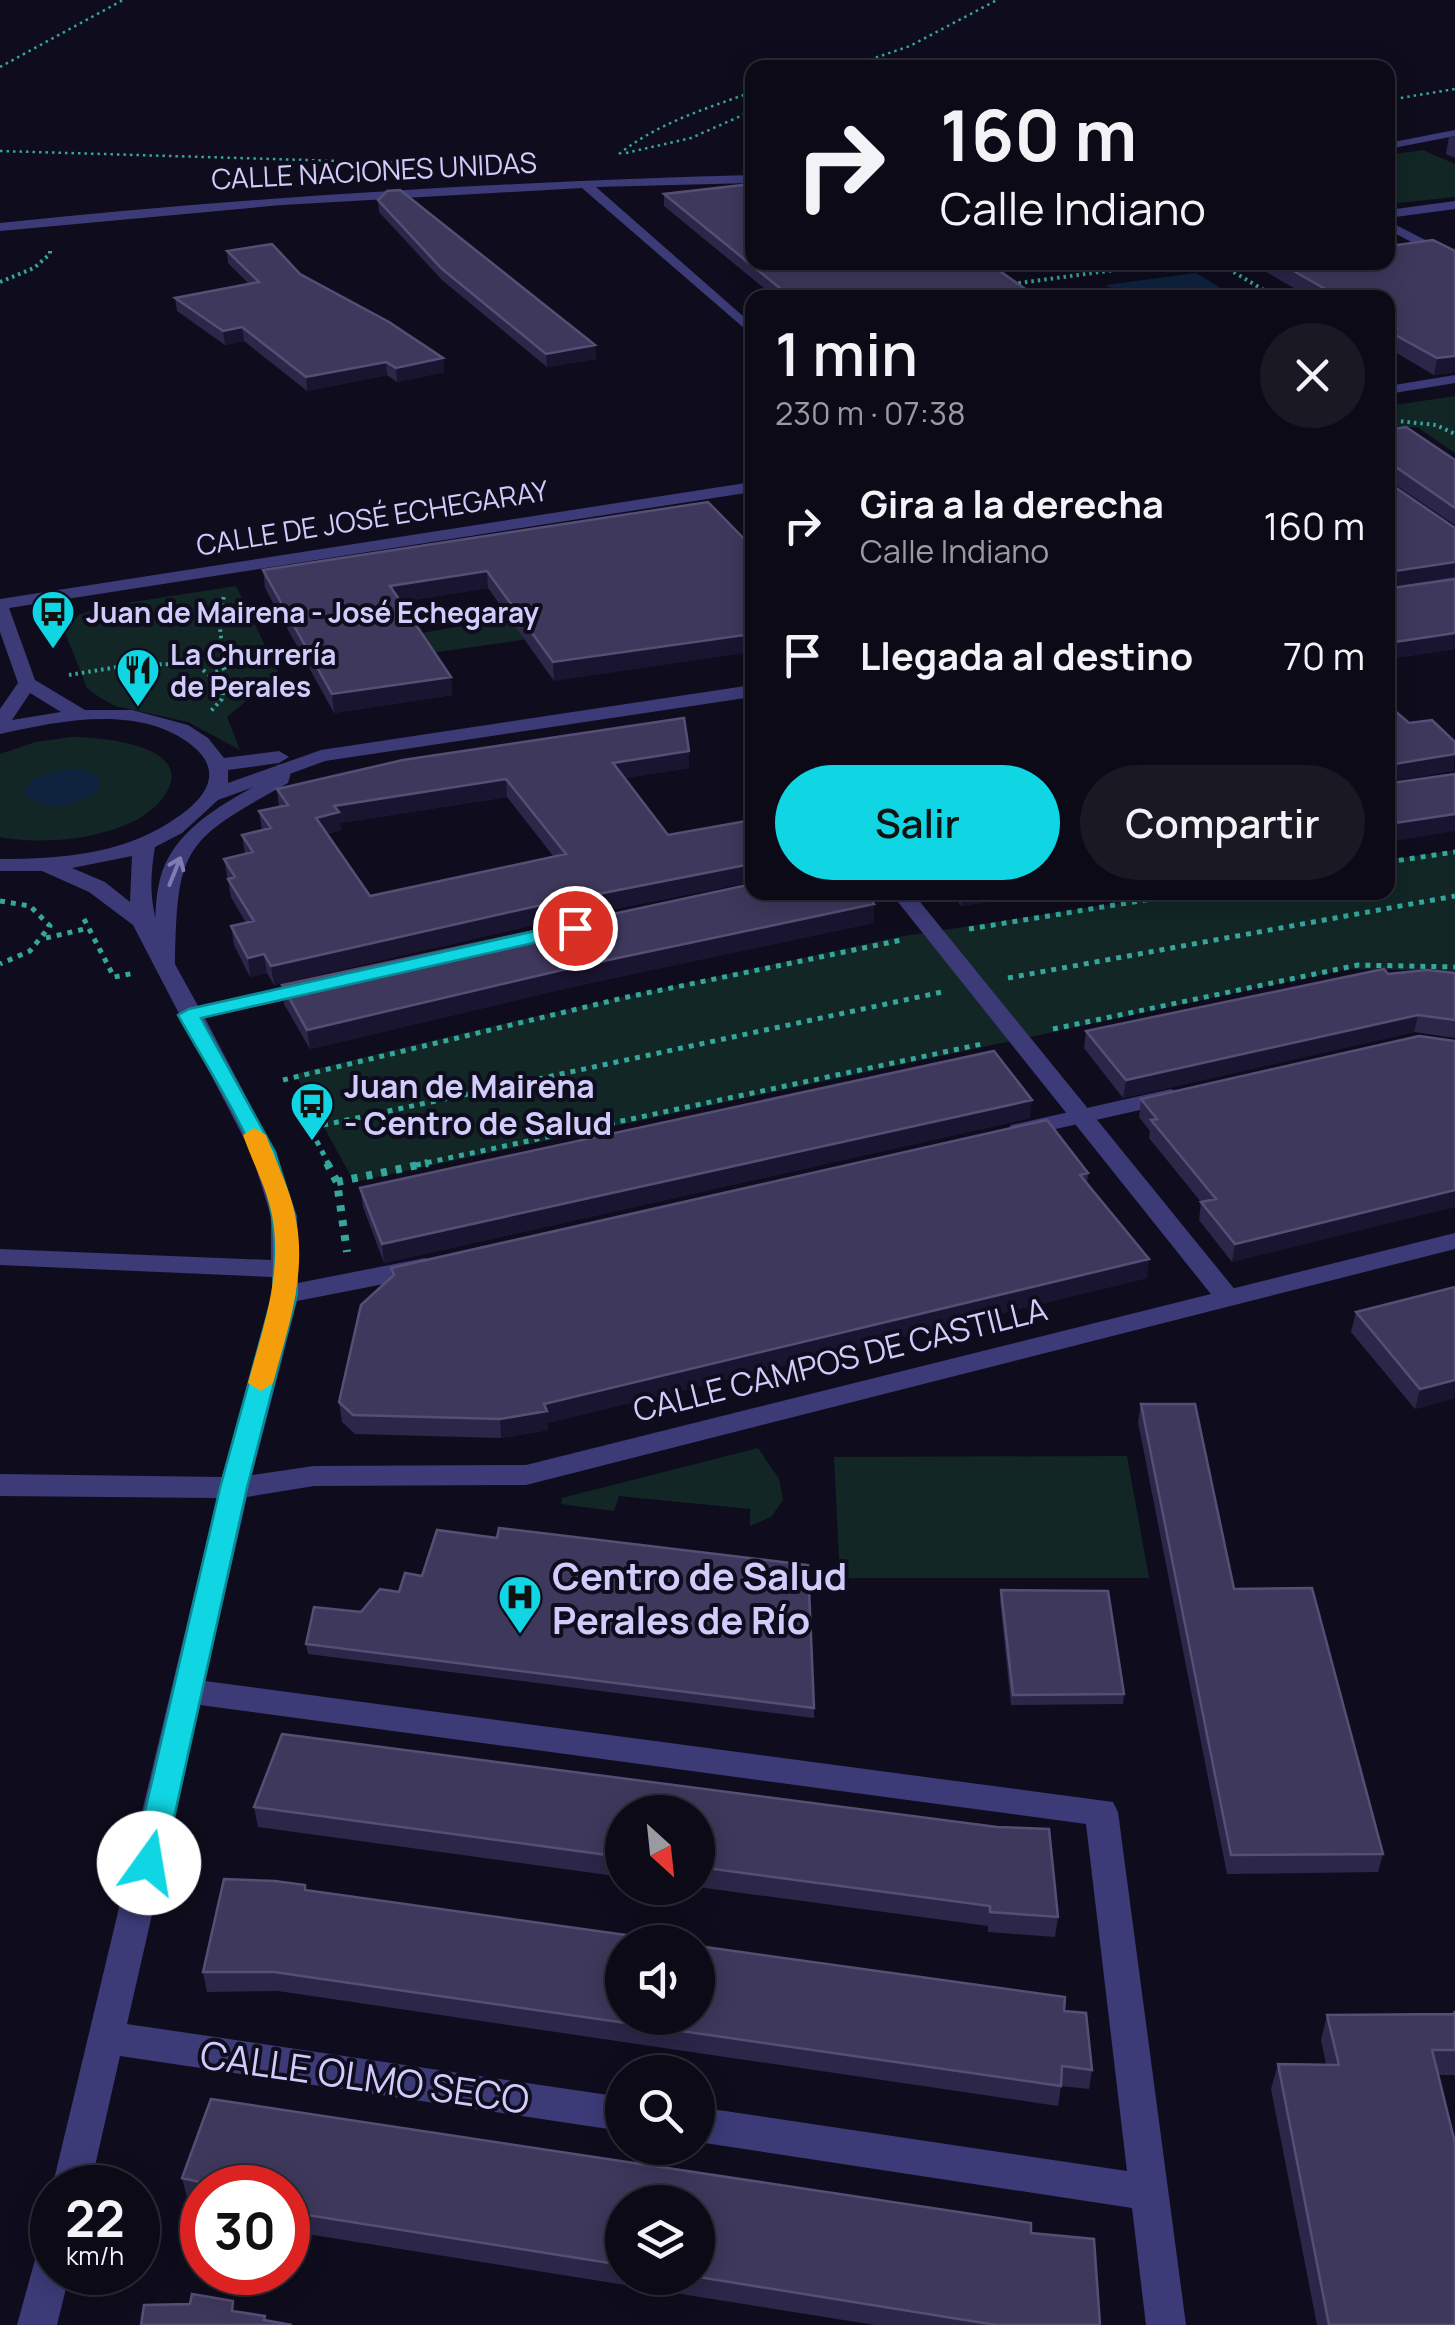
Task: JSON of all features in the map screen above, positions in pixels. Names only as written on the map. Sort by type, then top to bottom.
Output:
[{"type":"street","points":[[1395,145],[1455,133]]},
{"type":"street","name":"CALLE NACIONES UNIDAS","points":[[0,227],[185,206],[745,179]]},
{"type":"street","points":[[585,184],[745,324]]},
{"type":"street","points":[[1395,213],[1455,205]]},
{"type":"street","points":[[1395,229],[1455,260]]},
{"type":"street","points":[[1395,389],[1455,379]]},
{"type":"street","name":"CALLE DE JOSÉ ECHEGARAY","points":[[0,605],[745,488]]},
{"type":"street","points":[[0,605],[27,682],[79,714]]},
{"type":"street","points":[[216,764],[262,762],[374,736],[745,680]]},
{"type":"street","points":[[0,725],[27,682]]},
{"type":"street","points":[[211,796],[321,756],[745,692]]},
{"type":"street","points":[[0,725],[79,714],[163,723],[194,736],[214,754],[220,776],[211,796],[180,827],[146,844],[94,860],[49,866],[0,865]]},
{"type":"street","points":[[77,2165],[234,1488],[286,1282],[284,1216],[264,1152],[142,921],[140,876],[146,844]]},
{"type":"street","points":[[49,866],[97,887],[142,921]]},
{"type":"street","points":[[906,900],[1227,1297]]},
{"type":"street","points":[[189,1015],[329,983]]},
{"type":"street","points":[[1004,1134],[1192,1092]]},
{"type":"street","name":"CALLE CAMPOS DE CASTILLA","points":[[0,1485],[234,1488],[314,1476],[526,1476],[1455,1241]]},
{"type":"street","points":[[0,1257],[286,1282],[354,1283],[450,1261]]},
{"type":"street","points":[[188,1690],[1101,1812],[1166,2325]]},
{"type":"street","name":"CALLE OLMO SECO","points":[[108,2038],[605,2111]]},
{"type":"street","points":[[715,2129],[1151,2193]]},
{"type":"street","points":[[37,2325],[44,2295]]},
{"type":"lane","points":[[165,966],[169,878],[185,848],[208,824],[282,779],[283,769]]},
{"type":"path","points":[[0,67],[123,0]]},
{"type":"path","points":[[869,60],[910,46],[997,0]]},
{"type":"path","points":[[1395,99],[1455,89]]},
{"type":"path","points":[[623,153],[639,138],[680,117],[745,94]]},
{"type":"path","points":[[609,158],[684,140],[745,115]]},
{"type":"path","points":[[0,152],[421,164]]},
{"type":"path","points":[[0,282],[50,254],[48,238]]},
{"type":"path","points":[[1001,286],[1117,270]]},
{"type":"path","points":[[1230,270],[1264,290]]},
{"type":"path","points":[[1017,284],[1026,290]]},
{"type":"path","points":[[1395,421],[1436,424],[1455,434]]},
{"type":"path","points":[[224,668],[220,626],[226,583]]},
{"type":"path","points":[[210,674],[256,653],[284,648]]},
{"type":"path","points":[[27,682],[154,663],[198,666],[224,688],[216,707],[203,717]]},
{"type":"path","points":[[1395,861],[1455,852]]},
{"type":"path","points":[[354,1283],[355,1266],[348,1261],[337,1182],[310,1128],[974,985],[1455,896]]},
{"type":"path","points":[[284,1080],[640,994],[934,935],[1146,900]]},
{"type":"path","points":[[0,901],[33,906],[45,914],[50,926],[32,951],[0,964]]},
{"type":"path","points":[[45,938],[89,928]]},
{"type":"path","points":[[337,1182],[1358,965],[1455,967]]},
{"type":"green space","points":[[1423,150],[1455,164],[1455,197],[1395,203],[1395,154]]},
{"type":"green space","points":[[1455,396],[1455,453],[1417,427],[1395,427],[1395,405]]},
{"type":"green space","points":[[236,586],[279,674],[227,717],[240,750],[188,722],[115,706],[87,688],[64,630],[79,615],[100,607]]},
{"type":"green space","points":[[529,614],[557,635],[430,653],[416,634]]},
{"type":"green space","points":[[71,737],[123,742],[159,756],[169,767],[171,781],[162,799],[130,823],[109,831],[63,839],[0,837],[0,754],[36,742]]},
{"type":"green space","points":[[1455,850],[1455,971],[1347,969],[354,1182],[295,1074],[510,1022],[898,937],[1139,900],[1395,900],[1395,859]]},
{"type":"green space","points":[[758,1448],[779,1479],[783,1500],[771,1517],[750,1526],[750,1509],[619,1496],[614,1511],[561,1504],[562,1498]]},
{"type":"green space","points":[[1127,1456],[1149,1578],[840,1578],[834,1457]]},
{"type":"water","points":[[1196,273],[1224,290],[1115,290],[1106,285]]},
{"type":"water","points":[[67,769],[89,771],[101,780],[100,787],[84,799],[65,805],[44,804],[26,796],[33,779]]},
{"type":"building","points":[[745,185],[745,260],[664,194]]},
{"type":"building","points":[[400,190],[595,345],[546,354],[441,268],[378,200],[387,191]]},
{"type":"building","points":[[1433,240],[1455,251],[1455,356],[1437,358],[1395,335],[1395,290],[1327,290],[1292,270],[1395,270],[1397,245]]},
{"type":"building","points":[[272,244],[300,274],[389,322],[443,358],[396,368],[386,362],[306,377],[242,327],[223,331],[175,298],[259,282],[227,251]]},
{"type":"building","points":[[758,270],[998,270],[1027,290],[782,290]]},
{"type":"building","points":[[1406,427],[1455,460],[1455,508],[1395,466],[1395,429]]},
{"type":"building","points":[[1395,487],[1455,528],[1455,562],[1395,571]]},
{"type":"building","points":[[708,502],[745,540],[745,635],[553,662],[487,571],[390,586],[451,677],[332,694],[263,570]]},
{"type":"building","points":[[1455,579],[1455,633],[1395,642],[1395,588]]},
{"type":"building","points":[[1395,711],[1409,723],[1432,720],[1455,742],[1455,754],[1395,764]]},
{"type":"building","points":[[684,718],[689,751],[613,763],[668,835],[745,821],[745,865],[537,906],[271,966],[264,954],[248,958],[231,926],[254,921],[228,879],[235,877],[224,859],[253,852],[242,835],[271,828],[259,811],[288,805],[277,789],[403,760]],"holes":[[[506,779],[566,854],[370,896],[316,818],[339,812],[334,806]]]},
{"type":"building","points":[[1455,774],[1455,814],[1395,823],[1395,783]]},
{"type":"building","points":[[745,886],[745,900],[871,900],[874,904],[575,967],[307,1030],[282,985]]},
{"type":"building","points":[[1384,969],[1388,974],[1427,970],[1455,973],[1455,1020],[1418,1015],[1126,1080],[1086,1031]]},
{"type":"building","points":[[1419,1036],[1455,1041],[1455,1190],[1235,1244],[1201,1202],[1216,1199],[1151,1120],[1157,1119],[1141,1099]]},
{"type":"building","points":[[994,1051],[1032,1100],[382,1244],[360,1188]]},
{"type":"building","points":[[1047,1120],[1088,1173],[1080,1175],[1149,1259],[544,1404],[547,1411],[500,1419],[353,1415],[339,1402],[361,1305],[394,1275],[391,1268]]},
{"type":"building","points":[[1455,1287],[1455,1380],[1420,1389],[1356,1312]]},
{"type":"building","points":[[1141,1404],[1195,1404],[1234,1589],[1312,1588],[1383,1854],[1231,1855]]},
{"type":"building","name":"Centro de Salud Perales de Río","points":[[499,1528],[808,1565],[814,1708],[306,1644],[314,1607],[361,1612],[380,1589],[399,1592],[405,1573],[422,1576],[437,1530],[497,1538]]},
{"type":"building","points":[[1001,1590],[1108,1591],[1124,1694],[1013,1695]]},
{"type":"building","points":[[282,1734],[997,1827],[1049,1829],[1058,1917],[990,1912],[990,1906],[715,1869],[715,1795],[605,1795],[605,1855],[254,1807]]},
{"type":"building","points":[[224,1879],[275,1881],[305,1885],[305,1890],[605,1932],[605,2020],[274,1972],[203,1972]]},
{"type":"building","points":[[715,1948],[1065,1997],[1064,2011],[1086,2013],[1092,2070],[1062,2066],[1061,2086],[709,2035],[715,2035]]},
{"type":"building","points":[[1455,2011],[1455,2050],[1432,2050],[1455,2143],[1455,2325],[1329,2325],[1278,2064],[1339,2065],[1327,2015]]},
{"type":"building","points":[[211,2099],[605,2159],[605,2165],[647,2165],[1031,2223],[1031,2233],[1094,2239],[1100,2325],[996,2325],[715,2280],[715,2185],[605,2185],[605,2262],[310,2215],[310,2165],[187,2165]]},
{"type":"building","points":[[192,2295],[233,2301],[232,2311],[292,2325],[141,2325],[144,2305],[190,2304]]},
{"type":"slow traffic","points":[[254,1135],[264,1152],[284,1216],[286,1269],[285,1294],[261,1383]]},
{"type":"place","name":"Juan de Mairena - José Echegaray","points":[[53,650]]},
{"type":"place","name":"La Churrería de Perales","points":[[138,708]]},
{"type":"place","name":"Juan de Mairena - Centro de Salud","points":[[312,1142]]},
{"type":"place","name":"Centro de Salud Perales de Río","points":[[520,1635]]},
{"type":"route","points":[[149,1863],[234,1488],[285,1294],[284,1216],[264,1152],[189,1015],[575,928]]}]
